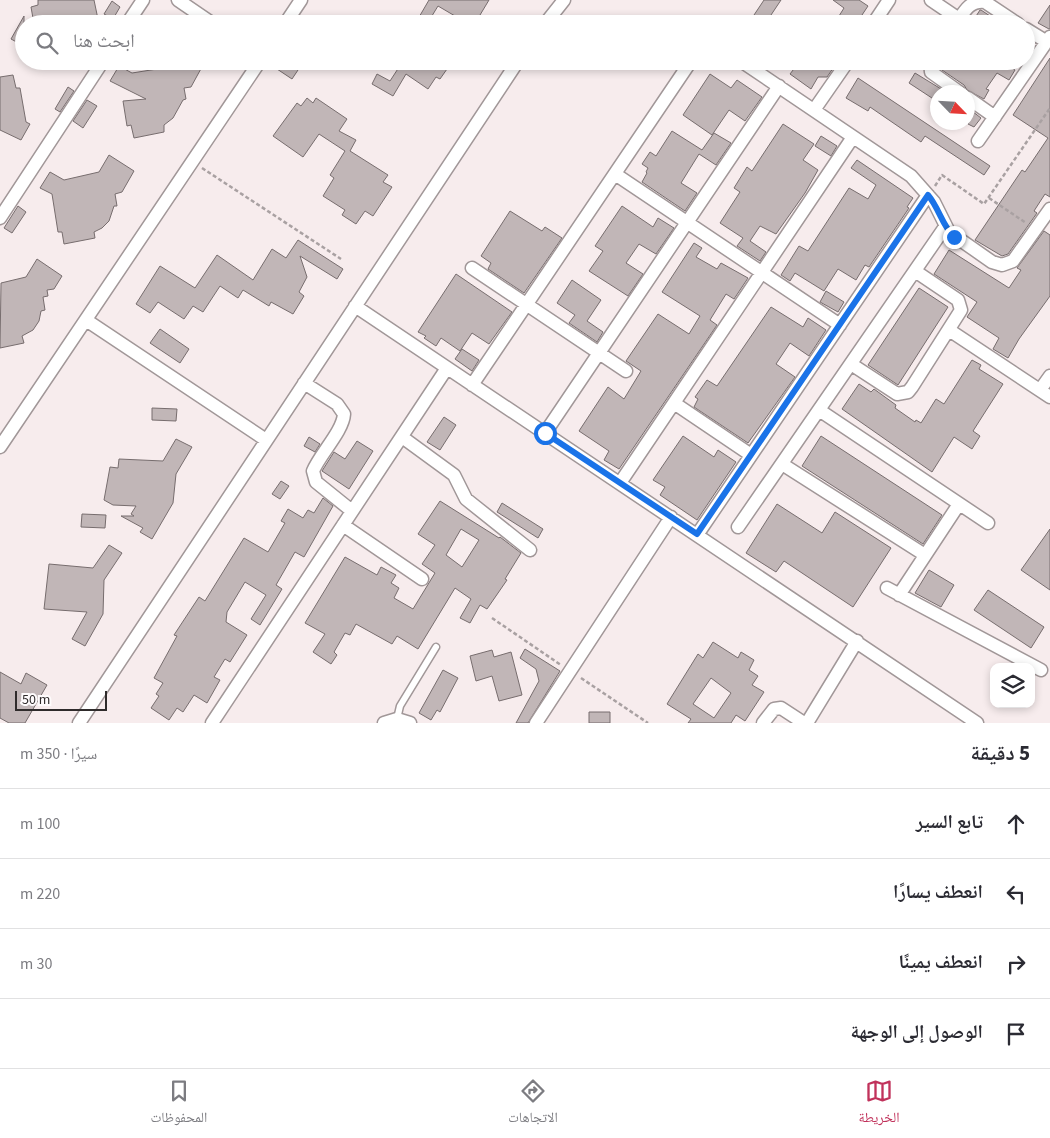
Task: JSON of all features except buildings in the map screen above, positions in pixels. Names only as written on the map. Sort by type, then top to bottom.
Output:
[{"type":"street","points":[[133,15],[143,0]]},
{"type":"street","points":[[178,0],[200,15]]},
{"type":"street","points":[[291,15],[301,0]]},
{"type":"street","points":[[552,15],[564,0]]},
{"type":"street","points":[[879,15],[889,0]]},
{"type":"street","points":[[930,0],[948,15]]},
{"type":"street","points":[[962,15],[969,5],[979,1],[985,2],[1004,15]]},
{"type":"street","points":[[1035,34],[1048,40],[1035,59]]},
{"type":"street","points":[[0,218],[97,70]]},
{"type":"street","points":[[0,447],[254,70]]},
{"type":"street","points":[[79,723],[512,70]]},
{"type":"street","points":[[472,385],[685,70]]},
{"type":"street","points":[[755,70],[911,176],[939,210],[945,227],[954,237],[992,262],[1002,265],[1016,257],[1050,209]]},
{"type":"street","points":[[814,110],[842,70]]},
{"type":"street","points":[[931,70],[949,85]]},
{"type":"street","points":[[978,141],[1027,70]]},
{"type":"street","points":[[545,433],[779,86]]},
{"type":"street","points":[[975,103],[995,117]]},
{"type":"street","points":[[620,483],[853,137]]},
{"type":"street","points":[[614,174],[840,325]]},
{"type":"street","points":[[697,534],[928,195]]},
{"type":"street","points":[[738,527],[945,227]]},
{"type":"street","points":[[472,268],[626,371]]},
{"type":"street","points":[[851,364],[897,394],[903,394],[912,387],[961,310],[958,300],[915,271]]},
{"type":"street","points":[[355,306],[977,723]]},
{"type":"street","points":[[86,320],[266,440]]},
{"type":"street","points":[[949,330],[1045,393],[1050,376]]},
{"type":"street","points":[[212,723],[447,368]]},
{"type":"street","points":[[304,383],[337,404],[344,414],[344,421],[318,458],[312,471],[316,482],[352,511]]},
{"type":"street","points":[[674,403],[751,455]]},
{"type":"street","points":[[819,410],[988,523]]},
{"type":"street","points":[[402,437],[454,475],[466,499],[530,550]]},
{"type":"street","points":[[782,464],[925,555]]},
{"type":"street","points":[[899,595],[959,504]]},
{"type":"street","points":[[536,723],[671,517]]},
{"type":"street","points":[[343,525],[422,579]]},
{"type":"street","points":[[887,588],[1041,670]]},
{"type":"street","points":[[762,723],[774,710],[781,708],[806,723],[857,641]]},
{"type":"street","points":[[384,723],[397,720],[410,723]]},
{"type":"lane","points":[[397,720],[400,706],[436,647]]},
{"type":"path","points":[[928,195],[942,175],[984,204],[1050,108]]},
{"type":"path","points":[[193,161],[341,260]]},
{"type":"path","points":[[988,198],[1036,229]]},
{"type":"route","points":[[545,433],[697,534],[928,195],[939,210],[945,227],[954,237]]}]
